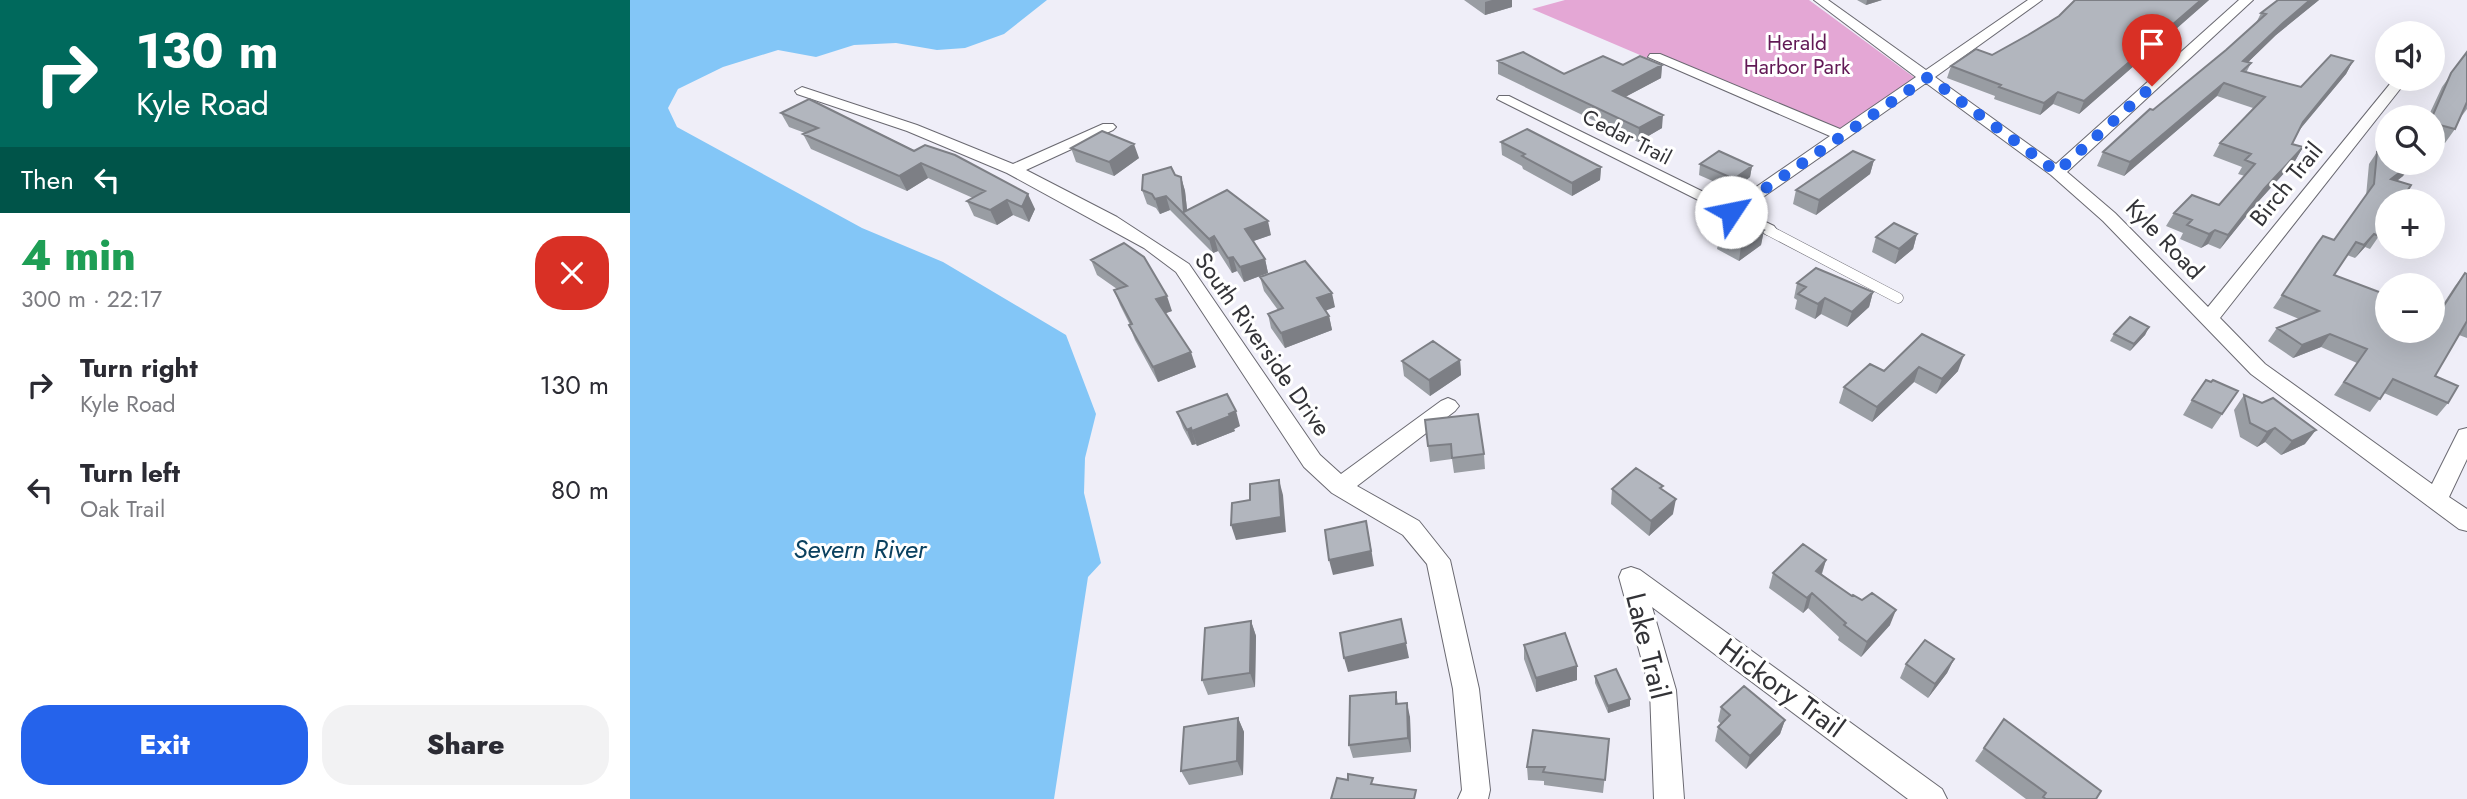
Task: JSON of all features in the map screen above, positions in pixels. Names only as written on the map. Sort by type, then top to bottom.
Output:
[{"type":"street","name":"Kyle Road","points":[[1819,0],[2057,172],[2144,251],[2258,369],[2467,522]]},
{"type":"street","points":[[1731,212],[2036,0]]},
{"type":"street","points":[[2057,172],[2247,0]]},
{"type":"street","points":[[1655,57],[1843,136]]},
{"type":"street","name":"South Riverside Drive","points":[[802,91],[912,128],[1013,170],[1111,220],[1183,268],[1312,461],[1340,487],[1411,528],[1438,560],[1466,689],[1476,790],[1473,799]]},
{"type":"street","name":"Birch Trail","points":[[2208,320],[2391,91]]},
{"type":"street","name":"Cedar Trail","points":[[1504,99],[1768,230]]},
{"type":"street","points":[[1013,170],[1108,127]]},
{"type":"street","points":[[1340,487],[1448,406]]},
{"type":"street","points":[[2436,499],[2467,436]]},
{"type":"street","name":"Lake Trail","points":[[1631,577],[1663,690],[1670,799]]},
{"type":"street","name":"Hickory Trail","points":[[1631,577],[1932,799]]},
{"type":"lane","points":[[1768,230],[1898,298]]},
{"type":"green space","name":"Herald Harbor Park","points":[[1565,0],[1809,0],[1915,78],[1840,130],[1657,53],[1647,58],[1532,9]]},
{"type":"water","name":"Severn River","points":[[630,0],[1047,0],[1004,34],[965,48],[937,50],[896,43],[854,45],[816,57],[778,50],[723,67],[678,89],[668,108],[677,127],[862,228],[943,262],[1066,335],[1096,414],[1085,458],[1084,493],[1101,563],[1088,577],[1054,799],[630,799]]},
{"type":"building","points":[[2075,0],[2201,0],[2084,101],[2058,92],[2044,103],[1951,66],[1976,49],[1992,55],[2059,16]]},
{"type":"building","points":[[2278,0],[2310,0],[2243,61],[2251,63],[2242,71],[2301,87],[2331,55],[2353,61],[2303,122],[2292,144],[2303,147],[2264,189],[2228,235],[2215,230],[2209,234],[2187,225],[2192,220],[2174,213],[2192,195],[2219,205],[2255,164],[2245,160],[2251,154],[2220,143],[2265,97],[2224,83],[2130,162],[2103,152],[2150,109],[2153,110],[2226,50],[2266,14],[2261,13]]},
{"type":"building","points":[[1523,52],[1564,74],[1603,56],[1623,65],[1640,56],[1662,65],[1613,91],[1663,115],[1639,128],[1498,61]]},
{"type":"building","points":[[2467,52],[2467,102],[2455,129],[2445,126],[2445,105],[2437,105],[2451,73]]},
{"type":"building","points":[[809,99],[914,151],[925,145],[955,155],[1028,194],[1022,207],[1007,200],[990,210],[967,201],[985,191],[921,163],[899,176],[803,134],[818,128],[781,113]]},
{"type":"building","points":[[1527,129],[1601,167],[1572,183],[1501,142]]},
{"type":"building","points":[[1102,131],[1134,144],[1109,162],[1071,148]]},
{"type":"building","points":[[1719,151],[1752,166],[1734,179],[1700,164]]},
{"type":"building","points":[[1853,151],[1874,160],[1819,200],[1796,190]]},
{"type":"building","points":[[1171,167],[1175,175],[1181,177],[1184,212],[1227,190],[1268,221],[1245,229],[1265,259],[1240,267],[1233,257],[1228,258],[1214,236],[1209,239],[1166,196],[1155,199],[1152,194],[1142,190],[1143,175]]},
{"type":"building","points":[[2375,173],[2396,175],[2391,179],[2411,185],[2408,189],[2375,189],[2375,234],[2364,245],[2356,242],[2334,275],[2375,290],[2375,343],[2445,343],[2445,304],[2465,273],[2467,274],[2467,321],[2435,376],[2458,386],[2448,403],[2393,379],[2380,399],[2344,382],[2367,349],[2330,334],[2302,345],[2277,328],[2319,311],[2282,295],[2323,236],[2334,240],[2374,184]]},
{"type":"building","points":[[1743,219],[1764,230],[1741,246],[1720,234]]},
{"type":"building","points":[[1894,223],[1917,234],[1899,249],[1876,237]]},
{"type":"building","points":[[1124,243],[1144,257],[1167,296],[1156,299],[1191,352],[1153,367],[1129,325],[1132,324],[1114,290],[1127,286],[1091,260]]},
{"type":"building","points":[[1305,261],[1332,293],[1317,298],[1329,316],[1281,333],[1268,314],[1283,308],[1260,277]]},
{"type":"building","points":[[1816,268],[1873,292],[1852,312],[1825,298],[1818,304],[1798,294],[1806,287],[1797,283]]},
{"type":"building","points":[[2130,317],[2149,327],[2134,344],[2114,334]]},
{"type":"building","points":[[1922,334],[1964,355],[1942,379],[1919,367],[1877,407],[1844,387],[1870,364],[1884,371]]},
{"type":"building","points":[[1433,341],[1460,360],[1429,380],[1402,361]]},
{"type":"building","points":[[2206,380],[2213,380],[2238,391],[2222,414],[2192,400]]},
{"type":"building","points":[[1227,394],[1236,411],[1192,431],[1191,428],[1187,430],[1177,412]]},
{"type":"building","points":[[2244,395],[2262,403],[2273,398],[2316,430],[2292,441],[2275,428],[2267,432],[2250,423]]},
{"type":"building","points":[[1478,414],[1484,454],[1452,458],[1451,444],[1428,446],[1425,420]]},
{"type":"building","points":[[1636,468],[1663,486],[1660,488],[1676,499],[1651,521],[1612,489]]},
{"type":"building","points":[[1279,480],[1281,517],[1231,525],[1232,503],[1250,500],[1250,484]]},
{"type":"building","points":[[1366,521],[1371,551],[1329,560],[1325,530]]},
{"type":"building","points":[[1803,544],[1826,560],[1816,571],[1852,596],[1862,600],[1872,593],[1896,610],[1867,642],[1844,625],[1846,623],[1812,593],[1807,598],[1773,573]]},
{"type":"building","points":[[1401,619],[1406,643],[1344,658],[1340,633]]},
{"type":"building","points":[[1251,621],[1250,673],[1202,680],[1205,628]]},
{"type":"building","points":[[1565,633],[1577,666],[1536,678],[1524,645]]},
{"type":"building","points":[[1925,640],[1954,659],[1935,684],[1906,664]]},
{"type":"building","points":[[1616,669],[1630,699],[1608,706],[1595,676]]},
{"type":"building","points":[[1744,686],[1785,720],[1750,756],[1718,727],[1730,715],[1721,707]]},
{"type":"building","points":[[1396,692],[1396,704],[1407,703],[1408,738],[1349,745],[1350,696]]},
{"type":"building","points":[[1238,718],[1237,761],[1181,771],[1184,727]]},
{"type":"building","points":[[2004,719],[2101,791],[2096,799],[2046,799],[2043,797],[2046,793],[1984,748]]},
{"type":"building","points":[[1533,730],[1609,739],[1605,780],[1543,772],[1545,767],[1527,767]]},
{"type":"building","points":[[1348,774],[1373,778],[1371,784],[1416,790],[1414,799],[1331,799],[1337,778],[1348,780]]},
{"type":"route","points":[[1731,212],[1928,77],[2057,172],[2152,86]]}]
